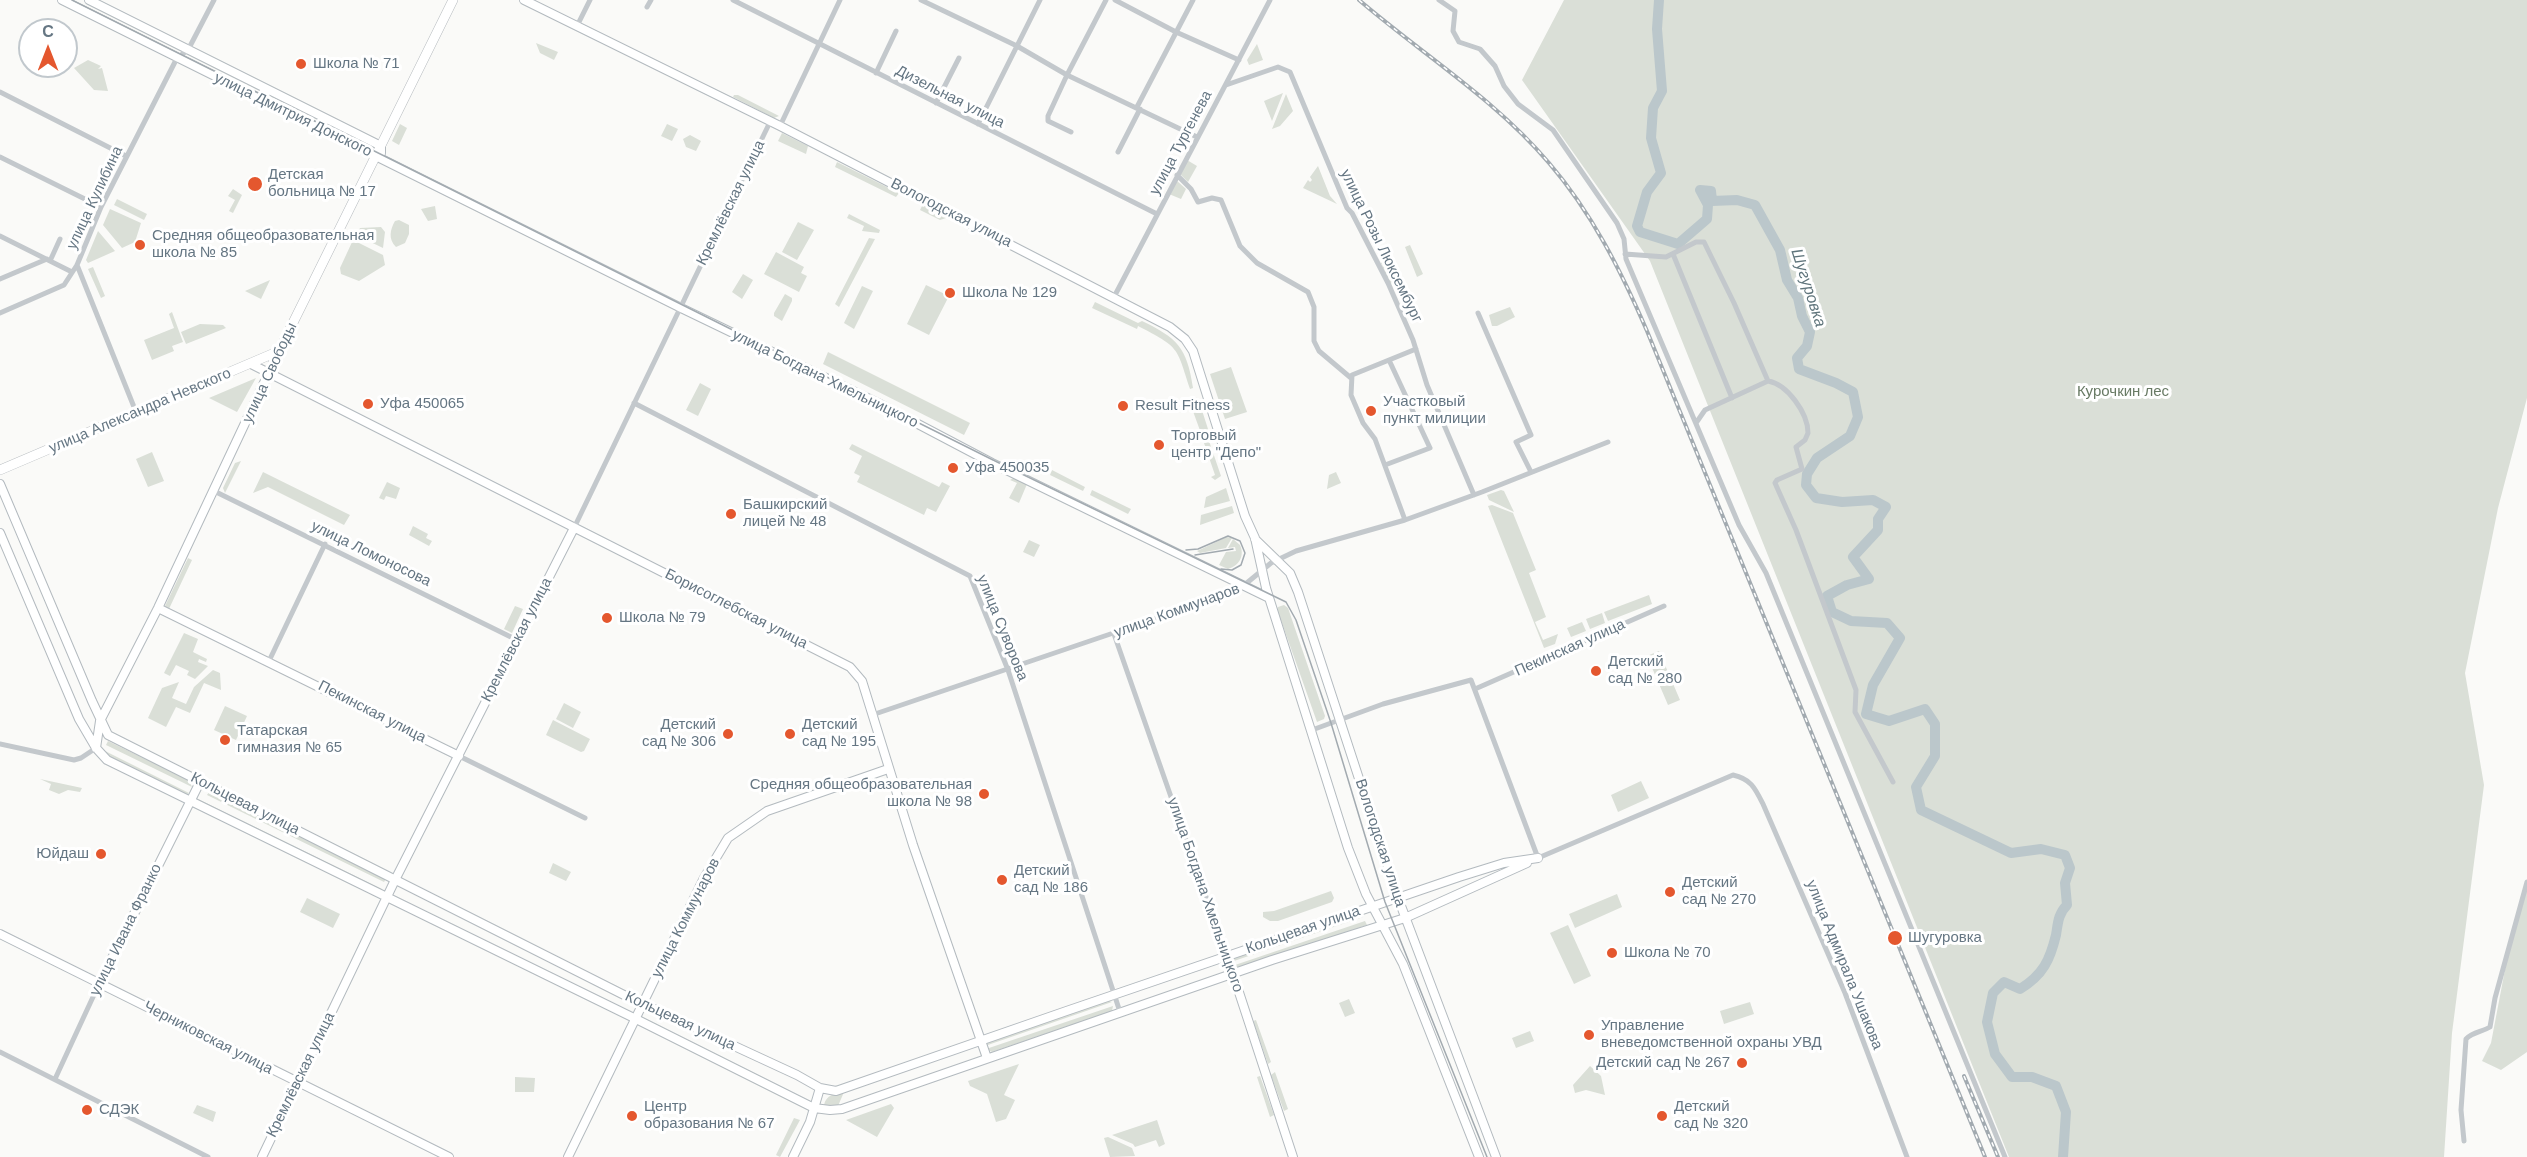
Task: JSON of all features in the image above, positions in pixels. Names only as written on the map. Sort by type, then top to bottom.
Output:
[{"type":"main road","name":"улица Дмитрия Донского","points":[[62,0],[379,158]]},
{"type":"main road","name":"улица Дмитрия Донского","points":[[89,0],[381,146]]},
{"type":"main road","name":"улица Свободы","points":[[96,748],[100,721],[158,608],[270,375],[279,351],[379,158],[381,146],[453,0]]},
{"type":"main road","name":"Вологодская улица","points":[[524,0],[780,126],[1114,297],[1170,327],[1185,339],[1192,351],[1242,508],[1255,538],[1269,598],[1348,848],[1364,888],[1403,964],[1479,1157]]},
{"type":"main road","name":"улица Богдана Хмельницкого","points":[[379,158],[1269,598]]},
{"type":"main road","name":"улица Александра Невского","points":[[0,470],[279,351]]},
{"type":"main road","name":"Борисоглебская улица","points":[[251,364],[850,667],[862,681],[888,770],[987,1058]]},
{"type":"main road","name":"Кольцевая улица","points":[[0,484],[100,721],[108,735],[643,1004],[787,1070],[820,1088],[836,1091],[980,1039],[1116,996],[1398,897],[1504,863],[1538,858]]},
{"type":"main road","name":"Кремлёвская улица","points":[[262,1157],[395,880],[574,528]]},
{"type":"main road","name":"Кольцевая улица","points":[[0,533],[67,692],[96,748],[107,760],[814,1108],[830,1110],[842,1108],[1120,1012],[1405,918],[1538,858]]},
{"type":"main road","name":"Вологодская улица","points":[[1255,538],[1290,573],[1298,592],[1405,918],[1496,1157]]},
{"type":"main road","name":"Пекинская улица","points":[[158,608],[459,756]]},
{"type":"main road","name":"улица Коммунаров","points":[[568,1157],[704,879],[728,838],[767,811],[888,770]]},
{"type":"main road","name":"улица Ивана Франко","points":[[99,984],[200,782]]},
{"type":"main road","name":"Черниковская улица","points":[[0,934],[448,1157]]},
{"type":"main road","name":"улица Богдана Хмельницкого","points":[[1233,974],[1293,1157]]},
{"type":"main road","points":[[793,1157],[810,1122],[820,1088]]},
{"type":"street","points":[[177,58],[188,50],[214,0]]},
{"type":"street","points":[[577,26],[590,0]]},
{"type":"street","points":[[647,7],[651,0]]},
{"type":"street","name":"Дизельная улица","points":[[733,0],[1156,214]]},
{"type":"street","name":"Кремлёвская улица","points":[[780,126],[840,0]]},
{"type":"street","points":[[921,0],[1017,46],[1067,75],[1197,137]]},
{"type":"street","points":[[978,124],[1040,0]]},
{"type":"street","points":[[1071,132],[1048,121],[1067,75],[1106,0]]},
{"type":"street","points":[[1115,0],[1176,32],[1239,60]]},
{"type":"street","points":[[1118,152],[1193,0]]},
{"type":"street","points":[[1439,0],[1455,11],[1453,31],[1459,42],[1480,50],[1495,66],[1504,86],[1518,104],[1553,130],[1617,223],[1624,239],[1625,254],[1739,525],[1766,573],[2005,1157]]},
{"type":"street","name":"улица Тургенева","points":[[1114,297],[1270,1]]},
{"type":"street","points":[[876,73],[896,31]]},
{"type":"street","name":"улица Кулибина","points":[[0,313],[64,285],[77,265],[101,207],[177,58]]},
{"type":"street","points":[[936,103],[959,58]]},
{"type":"street","name":"улица Розы Люксембург","points":[[1226,85],[1278,66],[1290,72],[1347,208],[1352,213],[1388,283],[1416,349],[1427,385],[1474,495]]},
{"type":"street","points":[[0,92],[126,156]]},
{"type":"street","name":"Кремлёвская улица","points":[[574,528],[770,122]]},
{"type":"street","points":[[0,157],[101,207]]},
{"type":"street","points":[[1177,175],[1191,189],[1198,202],[1212,198],[1221,200],[1240,246],[1257,263],[1308,292],[1314,307],[1314,341],[1319,351],[1351,378]]},
{"type":"street","points":[[0,236],[72,272]]},
{"type":"street","points":[[0,279],[49,260],[60,239]]},
{"type":"street","points":[[1625,254],[1658,257],[1672,254],[1696,242],[1701,241],[1706,245],[1768,381]]},
{"type":"street","points":[[1672,254],[1732,398]]},
{"type":"street","points":[[77,265],[136,412]]},
{"type":"street","points":[[1478,313],[1531,435],[1516,442],[1531,472]]},
{"type":"street","points":[[1405,520],[1375,439],[1364,423],[1351,395],[1351,378],[1355,372],[1416,349]]},
{"type":"street","points":[[1385,465],[1430,448],[1389,360]]},
{"type":"street","points":[[1696,424],[1705,410],[1768,381],[1779,384],[1790,395],[1807,424],[1807,437],[1796,447],[1802,469],[1775,483],[1796,530],[1856,690],[1855,712],[1893,782]]},
{"type":"street","name":"улица Суворова","points":[[634,403],[970,576],[1008,670],[1120,1012]]},
{"type":"street","name":"улица Коммунаров","points":[[872,715],[1237,591],[1246,586],[1261,570],[1296,551],[1405,520],[1608,442]]},
{"type":"street","name":"улица Ломоносова","points":[[214,490],[517,640]]},
{"type":"street","points":[[268,661],[325,544]]},
{"type":"street","name":"Пекинская улица","points":[[1475,689],[1664,606]]},
{"type":"street","name":"улица Богдана Хмельницкого","points":[[1114,634],[1233,974]]},
{"type":"street","points":[[1312,730],[1340,719],[1471,680],[1538,858]]},
{"type":"street","points":[[0,744],[74,760],[96,748]]},
{"type":"street","name":"Пекинская улица","points":[[459,756],[585,818]]},
{"type":"street","name":"Кольцевая улица","points":[[1538,858],[1733,775],[1753,783]]},
{"type":"street","name":"улица Адмирала Ушакова","points":[[1753,783],[1845,993],[1907,1157]]},
{"type":"street","points":[[2464,1141],[2461,1110],[2466,1039],[2490,1027],[2495,998],[2527,882]]},
{"type":"street","name":"улица Ивана Франко","points":[[54,1079],[99,984]]},
{"type":"street","points":[[0,1052],[208,1157]]},
{"type":"green space","name":"Курочкин лес","points":[[1564,0],[2527,0],[2527,398],[2498,508],[2465,673],[2484,785],[2452,1033],[2444,1157],[2009,1157],[1650,261],[1522,80]]},
{"type":"green space","points":[[536,43],[558,52],[554,60],[540,53]]},
{"type":"green space","points":[[1257,44],[1263,60],[1249,65],[1247,60]]},
{"type":"green space","points":[[88,60],[101,66],[98,69],[102,68],[108,91],[94,90],[78,72],[78,66]]},
{"type":"green space","points":[[1283,93],[1272,121],[1264,101]]},
{"type":"green space","points":[[1286,94],[1293,111],[1280,126],[1272,129]]},
{"type":"green space","points":[[734,95],[779,116],[774,118],[733,97]]},
{"type":"green space","points":[[400,124],[407,128],[399,145],[392,141]]},
{"type":"green space","points":[[667,124],[678,129],[672,141],[661,136]]},
{"type":"green space","points":[[782,133],[808,146],[806,154],[778,141]]},
{"type":"green space","points":[[690,135],[701,141],[696,151],[686,147],[683,139]]},
{"type":"green space","points":[[1187,160],[1197,166],[1188,182],[1180,174]]},
{"type":"green space","points":[[837,162],[899,193],[896,197],[835,167]]},
{"type":"green space","points":[[1318,166],[1330,196],[1337,204],[1303,188],[1308,180],[1310,182],[1312,180],[1310,177]]},
{"type":"green space","points":[[1176,180],[1186,189],[1181,199],[1169,194]]},
{"type":"green space","points":[[233,189],[242,195],[233,213],[229,211],[235,200],[228,196]]},
{"type":"green space","points":[[117,199],[147,214],[144,220],[114,205]]},
{"type":"green space","points":[[924,202],[952,216],[940,220],[920,210]]},
{"type":"green space","points":[[435,206],[437,219],[428,221],[421,209]]},
{"type":"green space","points":[[110,209],[141,223],[135,242],[122,248],[103,225]]},
{"type":"green space","points":[[849,214],[880,230],[879,233],[862,231],[864,226],[847,218]]},
{"type":"green space","points":[[399,220],[409,225],[409,234],[405,243],[396,247],[391,234],[395,221]]},
{"type":"green space","points":[[798,222],[814,230],[797,260],[782,252]]},
{"type":"green space","points":[[381,227],[385,232],[383,248],[356,235],[360,228]]},
{"type":"green space","points":[[98,231],[115,251],[88,263],[86,260]]},
{"type":"green space","points":[[869,238],[875,239],[839,307],[835,304]]},
{"type":"green space","points":[[353,240],[383,255],[385,265],[359,281],[341,274],[340,268]]},
{"type":"green space","points":[[1410,245],[1423,274],[1417,277],[1405,247]]},
{"type":"green space","points":[[776,252],[804,267],[801,273],[807,276],[799,292],[764,274]]},
{"type":"green space","points":[[1387,261],[1396,281],[1395,286],[1391,288],[1381,263]]},
{"type":"green space","points":[[93,267],[105,296],[101,298],[88,269]]},
{"type":"green space","points":[[743,274],[753,280],[742,299],[732,292]]},
{"type":"green space","points":[[270,280],[261,299],[245,291]]},
{"type":"green space","points":[[926,285],[949,296],[929,335],[907,324]]},
{"type":"green space","points":[[862,286],[873,291],[854,329],[844,323]]},
{"type":"green space","points":[[785,294],[792,298],[792,301],[782,321],[774,316],[774,313]]},
{"type":"green space","points":[[1095,302],[1138,323],[1142,321],[1172,339],[1183,353],[1191,374],[1193,388],[1190,389],[1182,364],[1169,344],[1138,326],[1137,329],[1092,308]]},
{"type":"green space","points":[[1510,307],[1515,317],[1497,326],[1492,326],[1489,315]]},
{"type":"green space","points":[[172,312],[183,342],[172,346],[174,351],[152,360],[144,340],[174,328],[169,314]]},
{"type":"green space","points":[[200,324],[223,325],[226,328],[186,344],[181,332]]},
{"type":"green space","points":[[828,352],[970,423],[964,435],[823,364]]},
{"type":"green space","points":[[1231,367],[1247,412],[1225,419],[1210,374]]},
{"type":"green space","points":[[256,378],[237,412],[209,398]]},
{"type":"green space","points":[[700,383],[711,389],[698,416],[686,410]]},
{"type":"green space","points":[[1198,398],[1208,429],[1202,436],[1190,403],[1186,404],[1184,400]]},
{"type":"green space","points":[[1208,438],[1221,476],[1215,480],[1211,477],[1215,475],[1203,440]]},
{"type":"green space","points":[[852,444],[939,487],[942,482],[950,486],[936,512],[927,508],[924,515],[857,482],[860,476],[854,473],[862,456],[849,449]]},
{"type":"green space","points":[[152,452],[164,481],[148,487],[136,459]]},
{"type":"green space","points":[[241,461],[225,493],[223,488],[235,463]]},
{"type":"green space","points":[[1052,470],[1085,487],[1083,491],[1050,475]]},
{"type":"green space","points":[[263,472],[350,515],[344,525],[268,487],[253,493]]},
{"type":"green space","points":[[1336,472],[1341,483],[1327,489],[1329,475]]},
{"type":"green space","points":[[1015,477],[1027,484],[1019,503],[1009,498],[1017,483],[1010,480]]},
{"type":"green space","points":[[387,482],[400,488],[396,499],[386,496],[384,500],[379,498]]},
{"type":"green space","points":[[1226,488],[1230,501],[1204,508],[1206,497]]},
{"type":"green space","points":[[1092,490],[1131,509],[1128,514],[1090,495]]},
{"type":"green space","points":[[1504,491],[1514,512],[1489,500],[1487,495]]},
{"type":"green space","points":[[1492,505],[1513,513],[1536,570],[1529,573],[1546,617],[1535,622],[1543,640],[1558,634],[1555,644],[1544,648],[1488,506]]},
{"type":"green space","points":[[1232,506],[1234,513],[1200,525],[1201,515]]},
{"type":"green space","points":[[413,526],[428,534],[426,538],[432,541],[429,546],[409,535]]},
{"type":"green space","points":[[1227,537],[1232,538],[1226,548],[1200,553],[1197,551]]},
{"type":"green space","points":[[1233,539],[1240,545],[1241,557],[1235,566],[1228,569],[1219,565],[1226,552],[1236,551],[1235,547],[1228,548]]},
{"type":"green space","points":[[1029,540],[1040,545],[1034,557],[1023,552]]},
{"type":"green space","points":[[188,558],[192,560],[168,611],[165,606]]},
{"type":"green space","points":[[1649,595],[1652,604],[1608,621],[1604,612]]},
{"type":"green space","points":[[1284,605],[1288,608],[1325,716],[1317,722],[1277,609]]},
{"type":"green space","points":[[515,606],[523,609],[512,633],[504,629]]},
{"type":"green space","points":[[1602,613],[1605,623],[1590,629],[1586,619]]},
{"type":"green space","points":[[1582,622],[1586,631],[1571,637],[1567,628]]},
{"type":"green space","points":[[184,633],[198,639],[193,652],[207,659],[206,662],[199,659],[198,662],[208,666],[195,679],[187,675],[189,671],[176,665],[170,676],[164,673]]},
{"type":"green space","points":[[1659,651],[1680,700],[1668,705],[1647,656]]},
{"type":"green space","points":[[213,670],[220,673],[221,690],[204,683],[190,713],[176,707],[166,727],[148,718],[162,688],[179,682],[172,698],[186,704],[194,687]]},
{"type":"green space","points":[[564,703],[581,712],[573,728],[556,719]]},
{"type":"green space","points":[[225,706],[247,716],[236,740],[214,730]]},
{"type":"green space","points":[[553,720],[590,739],[584,751],[581,752],[546,735]]},
{"type":"green space","points":[[108,741],[189,780],[192,787],[106,745]]},
{"type":"green space","points":[[103,750],[189,793],[186,795],[102,753]]},
{"type":"green space","points":[[40,779],[82,788],[80,792],[68,790],[59,794],[49,790],[51,784]]},
{"type":"green space","points":[[1641,781],[1649,798],[1618,812],[1611,795]]},
{"type":"green space","points":[[209,792],[386,879],[384,882],[207,795]]},
{"type":"green space","points":[[196,798],[382,889],[380,892],[193,800]]},
{"type":"green space","points":[[553,863],[571,872],[566,881],[549,873]]},
{"type":"green space","points":[[2527,881],[2527,1052],[2501,1070],[2482,1061],[2491,1043],[2507,959]]},
{"type":"green space","points":[[1331,891],[1334,898],[1332,902],[1278,921],[1270,921],[1263,917],[1263,912],[1274,911]]},
{"type":"green space","points":[[1617,894],[1622,907],[1575,928],[1569,914]]},
{"type":"green space","points":[[307,898],[340,914],[333,928],[300,912]]},
{"type":"green space","points":[[1362,913],[1363,917],[1234,961],[1233,958]]},
{"type":"green space","points":[[1365,921],[1367,925],[1237,969],[1235,965]]},
{"type":"green space","points":[[1568,925],[1591,976],[1574,984],[1550,933]]},
{"type":"green space","points":[[1349,999],[1355,1013],[1345,1017],[1339,1003]]},
{"type":"green space","points":[[1107,1000],[1112,1002],[985,1046],[985,1043]]},
{"type":"green space","points":[[1750,1002],[1754,1014],[1724,1024],[1720,1011]]},
{"type":"green space","points":[[1113,1006],[1112,1011],[992,1052],[986,1049]]},
{"type":"green space","points":[[1256,1020],[1271,1062],[1268,1064],[1253,1021]]},
{"type":"green space","points":[[1530,1031],[1534,1041],[1516,1048],[1512,1038]]},
{"type":"green space","points":[[1019,1064],[1004,1095],[1015,1100],[1006,1119],[996,1122],[987,1094],[970,1086],[968,1081]]},
{"type":"green space","points":[[1590,1066],[1601,1076],[1605,1095],[1586,1090],[1575,1093],[1573,1085]]},
{"type":"green space","points":[[1275,1072],[1288,1109],[1284,1111],[1271,1075]]},
{"type":"green space","points":[[1260,1076],[1274,1115],[1270,1117],[1257,1077]]},
{"type":"green space","points":[[515,1077],[535,1078],[534,1092],[515,1092]]},
{"type":"green space","points":[[844,1092],[838,1106],[824,1105],[829,1097]]},
{"type":"green space","points":[[891,1104],[894,1108],[877,1137],[846,1120]]},
{"type":"green space","points":[[197,1105],[216,1112],[213,1122],[193,1113]]},
{"type":"green space","points":[[794,1118],[800,1120],[780,1157],[776,1155]]},
{"type":"green space","points":[[1157,1120],[1165,1144],[1159,1147],[1156,1140],[1135,1147],[1112,1135]]},
{"type":"green space","points":[[1108,1137],[1132,1148],[1135,1156],[1110,1157],[1104,1138]]},
{"type":"waterway","name":"Шугуровка","points":[[1659,0],[1657,29],[1662,91],[1653,108],[1651,138],[1661,173],[1647,192],[1637,226],[1640,232],[1678,244],[1707,219],[1708,205],[1700,190],[1711,191],[1712,201],[1737,200],[1755,205],[1780,250],[1787,280],[1798,298],[1802,316],[1810,332],[1807,346],[1797,358],[1799,369],[1853,392],[1858,417],[1850,436],[1817,458],[1807,474],[1806,485],[1816,498],[1842,502],[1873,500],[1886,507],[1878,519],[1878,530],[1853,557],[1869,579],[1847,585],[1827,596],[1832,612],[1851,621],[1887,623],[1900,638],[1873,685],[1866,714],[1889,721],[1925,709],[1935,724],[1935,756],[1916,787],[1921,810],[2011,853],[2041,849],[2065,855],[2070,868],[2065,883],[2067,905],[2060,915],[2054,944],[2048,959],[2040,972],[2020,989],[2004,982],[1993,993],[1987,1022],[1995,1054],[2012,1077],[2032,1077],[2056,1086],[2066,1112],[2063,1157]]},
{"type":"tram line","points":[[72,0],[993,460],[1286,602],[1296,620],[1331,723],[1385,902],[1487,1157]]},
{"type":"tram line","points":[[1186,550],[1198,549],[1228,536],[1240,541],[1245,553],[1241,565],[1232,570],[1221,569]]},
{"type":"tram line","points":[[1195,555],[1233,549]]},
{"type":"railway","points":[[1359,0],[1482,98],[1528,140],[1579,202],[1604,243],[1647,331],[1985,1157]]},
{"type":"railway","points":[[1964,1076],[1998,1157]]},
{"type":"place","name":"Школа № 71","points":[[301,64]]},
{"type":"place","name":"Детская больница № 17","points":[[255,184]]},
{"type":"place","name":"Средняя общеобразовательная школа № 85","points":[[140,245]]},
{"type":"place","name":"Школа № 129","points":[[950,293]]},
{"type":"place","name":"Уфа 450065","points":[[368,404]]},
{"type":"place","name":"Result Fitness","points":[[1123,406]]},
{"type":"place","name":"Участковый пункт милиции","points":[[1371,411]]},
{"type":"place","name":"Торговый центр \"Депо\"","points":[[1159,445]]},
{"type":"place","name":"Уфа 450035","points":[[953,468]]},
{"type":"place","name":"Башкирский лицей № 48","points":[[731,514]]},
{"type":"place","name":"Школа № 79","points":[[607,618]]},
{"type":"place","name":"Детский сад № 280","points":[[1596,671]]},
{"type":"place","name":"Детский сад № 306","points":[[728,734]]},
{"type":"place","name":"Детский сад № 195","points":[[790,734]]},
{"type":"place","name":"Татарская гимназия № 65","points":[[225,740]]},
{"type":"place","name":"Средняя общеобразовательная школа № 98","points":[[984,794]]},
{"type":"place","name":"Юйдаш","points":[[101,854]]},
{"type":"place","name":"Детский сад № 186","points":[[1002,880]]},
{"type":"place","name":"Детский сад № 270","points":[[1670,892]]},
{"type":"place","name":"Шугуровка","points":[[1895,938]]},
{"type":"place","name":"Школа № 70","points":[[1612,953]]},
{"type":"place","name":"Управление вневедомственной охраны УВД","points":[[1589,1035]]},
{"type":"place","name":"Детский сад № 267","points":[[1742,1063]]},
{"type":"place","name":"СДЭК","points":[[87,1110]]},
{"type":"place","name":"Центр образования № 67","points":[[632,1116]]},
{"type":"place","name":"Детский сад № 320","points":[[1662,1116]]}]
